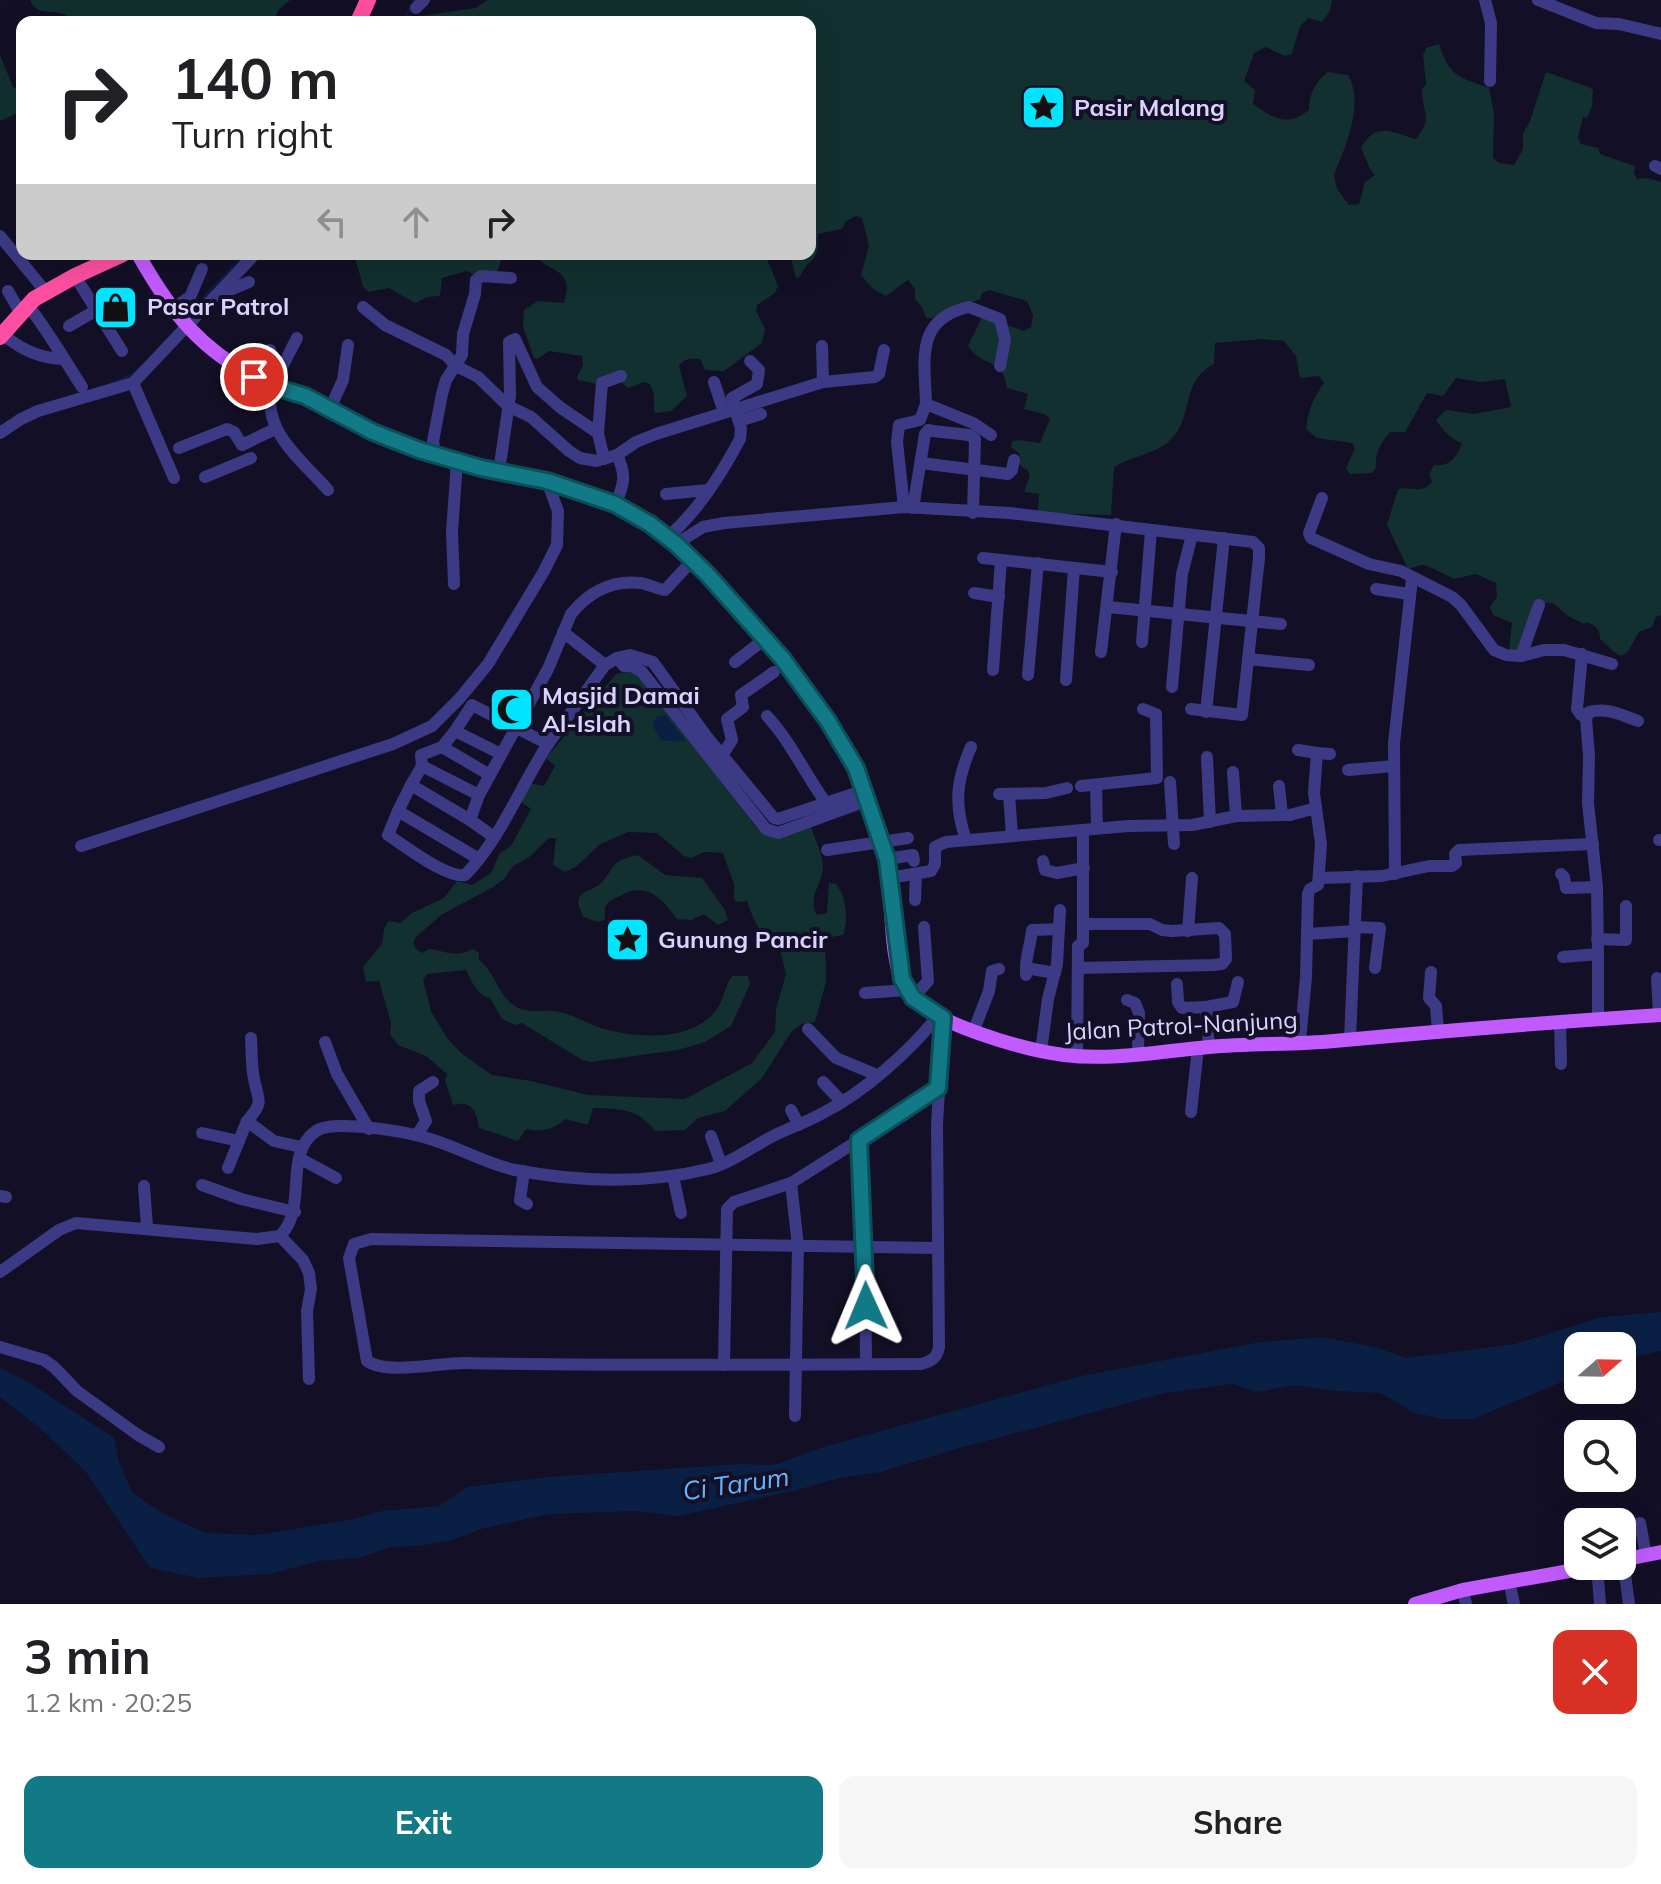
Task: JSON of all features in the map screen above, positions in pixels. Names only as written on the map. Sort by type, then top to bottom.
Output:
[{"type":"highway","points":[[1,334],[24,308],[46,292],[110,260]]},
{"type":"main road","points":[[142,260],[181,320],[219,357],[275,387],[305,396],[392,441],[457,462],[547,481],[615,504],[672,541],[707,574],[766,638],[828,721],[856,768],[887,859],[898,965],[910,994]]},
{"type":"main road","name":"Jalan Patrol-Nanjung","points":[[910,994],[941,1017],[974,1030],[1041,1051],[1077,1056],[1660,1015]]},
{"type":"main road","points":[[1415,1604],[1464,1597],[1509,1581],[1564,1572]]},
{"type":"street","points":[[1485,0],[1491,23],[1490,81]]},
{"type":"street","points":[[1538,0],[1596,23],[1619,24],[1661,34]]},
{"type":"street","points":[[0,236],[16,255]]},
{"type":"street","points":[[20,260],[46,292]]},
{"type":"street","points":[[181,320],[211,298],[248,260]]},
{"type":"street","points":[[0,433],[38,411],[133,383],[181,320],[202,269]]},
{"type":"street","points":[[75,276],[122,351]]},
{"type":"street","points":[[435,454],[433,441],[442,394],[446,380],[463,350],[463,334],[476,280],[481,276],[511,278]]},
{"type":"street","points":[[211,298],[249,282]]},
{"type":"street","points":[[8,291],[49,333],[82,387]]},
{"type":"street","points":[[363,307],[385,325],[446,355],[456,366],[478,377],[508,406],[531,417],[569,451],[580,458],[596,461],[611,457],[636,442],[732,414],[823,382],[875,377],[879,374],[884,350]]},
{"type":"street","points":[[909,508],[897,427],[920,420],[926,404],[924,362],[929,337],[939,318],[969,307],[1000,319],[1005,340],[1000,366]]},
{"type":"street","points":[[69,326],[95,311]]},
{"type":"street","points":[[1,334],[41,357],[63,359]]},
{"type":"street","points":[[297,338],[280,372],[269,415],[275,429],[328,490]]},
{"type":"street","points":[[499,471],[508,406],[509,342],[515,339],[537,387],[598,433],[611,457],[624,471],[625,481],[615,504]]},
{"type":"street","points":[[329,411],[343,380],[348,345]]},
{"type":"street","points":[[822,346],[823,382]]},
{"type":"street","points":[[270,350],[280,372]]},
{"type":"street","points":[[732,414],[733,396],[752,387],[759,378],[759,370],[750,361]]},
{"type":"street","points":[[598,433],[602,383],[621,376]]},
{"type":"street","points":[[672,541],[726,466],[742,434],[714,382]]},
{"type":"street","points":[[133,383],[174,478]]},
{"type":"street","points":[[926,404],[991,435]]},
{"type":"street","points":[[732,414],[761,414]]},
{"type":"street","points":[[956,417],[957,433]]},
{"type":"street","points":[[179,448],[227,429],[234,432],[255,463],[205,477]]},
{"type":"street","points":[[242,445],[275,429]]},
{"type":"street","points":[[909,508],[926,432],[957,433],[975,439],[973,513]]},
{"type":"street","points":[[921,463],[1008,474],[1014,460]]},
{"type":"street","points":[[454,584],[452,532],[457,462]]},
{"type":"street","points":[[81,846],[393,744],[432,726],[488,664],[557,545],[558,511],[547,481]]},
{"type":"street","points":[[666,494],[708,490]]},
{"type":"street","points":[[1322,498],[1309,533],[1311,538],[1361,561],[1401,571],[1452,597],[1494,650],[1521,656],[1554,649],[1612,664]]},
{"type":"street","points":[[672,541],[703,527],[724,523],[909,508],[1009,513],[1253,542],[1259,548],[1248,659],[1247,716],[1191,709]]},
{"type":"street","points":[[1101,652],[1116,524]]},
{"type":"street","points":[[1142,642],[1151,531]]},
{"type":"street","points":[[1172,687],[1181,614],[1182,574],[1192,535]]},
{"type":"street","points":[[1206,712],[1224,538]]},
{"type":"street","points":[[983,558],[1112,572]]},
{"type":"street","points":[[993,670],[1001,560]]},
{"type":"street","points":[[470,820],[479,795],[548,669],[571,614],[596,590],[611,584],[639,583],[665,590],[692,561]]},
{"type":"street","points":[[1028,675],[1038,563]]},
{"type":"street","points":[[1066,680],[1074,568]]},
{"type":"street","points":[[1395,874],[1394,743],[1412,579]]},
{"type":"street","points":[[1376,589],[1409,594]]},
{"type":"street","points":[[974,593],[999,597]]},
{"type":"street","points":[[1521,656],[1539,605]]},
{"type":"street","points":[[1108,607],[1281,624]]},
{"type":"street","points":[[563,632],[605,665]]},
{"type":"street","points":[[735,662],[766,638]]},
{"type":"street","points":[[1582,654],[1577,709],[1581,715],[1598,710],[1613,711],[1638,721]]},
{"type":"street","points":[[548,744],[472,705],[442,747],[421,755],[422,766],[388,835],[444,870],[465,875],[494,837],[530,771],[605,665],[630,655],[653,662],[707,737],[776,819],[826,803],[866,795]]},
{"type":"street","points":[[617,658],[624,666],[632,666],[642,672],[766,829],[778,833],[866,795]]},
{"type":"street","points":[[1248,659],[1309,665]]},
{"type":"street","points":[[723,754],[732,740],[727,719],[743,707],[741,695],[774,672]]},
{"type":"street","points":[[1081,786],[1157,778],[1156,714],[1143,709]]},
{"type":"street","points":[[1587,715],[1588,803],[1597,887],[1598,1019]]},
{"type":"street","points":[[767,716],[787,738],[807,777],[826,803]]},
{"type":"street","points":[[455,731],[501,754]]},
{"type":"street","points":[[442,747],[490,775]]},
{"type":"street","points":[[966,840],[958,816],[956,792],[971,747]]},
{"type":"street","points":[[1298,750],[1323,754],[1314,793],[1321,844],[1320,878],[1318,885],[1308,891],[1300,1042]]},
{"type":"street","points":[[1207,757],[1210,822]]},
{"type":"street","points":[[422,766],[479,795]]},
{"type":"street","points":[[1348,770],[1394,766]]},
{"type":"street","points":[[1233,772],[1236,816]]},
{"type":"street","points":[[1170,782],[1174,844]]},
{"type":"street","points":[[411,785],[494,837]]},
{"type":"street","points":[[1096,785],[1097,828]]},
{"type":"street","points":[[1279,786],[1282,815]]},
{"type":"street","points":[[1012,835],[1008,792],[1046,793],[1067,788]]},
{"type":"street","points":[[889,878],[916,875],[933,869],[935,847],[966,840],[1097,828],[1192,825],[1236,816],[1282,815],[1316,808]]},
{"type":"street","points":[[398,811],[479,859]]},
{"type":"street","points":[[1077,1056],[1078,945],[1083,943],[1083,830]]},
{"type":"street","points":[[827,850],[908,838]]},
{"type":"street","points":[[1320,878],[1395,874],[1429,866],[1455,865],[1455,854],[1459,850],[1593,844]]},
{"type":"street","points":[[887,859],[913,855],[914,861]]},
{"type":"street","points":[[1043,861],[1045,870],[1053,873],[1084,868]]},
{"type":"street","points":[[1561,874],[1566,888],[1597,887]]},
{"type":"street","points":[[915,900],[916,875]]},
{"type":"street","points":[[1350,1039],[1357,876]]},
{"type":"street","points":[[1188,931],[1192,878]]},
{"type":"street","points":[[1597,939],[1626,940],[1626,906]]},
{"type":"street","points":[[1041,1051],[1055,973],[1060,910]]},
{"type":"street","points":[[1078,968],[1145,968],[1225,962],[1225,934],[1221,930],[1162,930],[1150,924],[1083,924]]},
{"type":"street","points":[[865,993],[910,994],[928,981],[924,927]]},
{"type":"street","points":[[1307,934],[1384,928],[1375,968]]},
{"type":"street","points":[[1055,973],[1026,972],[1026,959],[1032,942],[1032,930],[1059,929]]},
{"type":"street","points":[[1563,957],[1598,954]]},
{"type":"street","points":[[974,1030],[989,991],[992,971],[999,969]]},
{"type":"street","points":[[1431,972],[1429,998],[1436,1006],[1438,1031]]},
{"type":"street","points":[[1657,978],[1660,1015]]},
{"type":"street","points":[[1177,984],[1180,1007],[1206,1007],[1233,1002],[1238,982]]},
{"type":"street","points":[[1127,1000],[1135,1003],[1139,1013],[1138,1053]]},
{"type":"street","points":[[1191,1112],[1203,1048],[1206,1007]]},
{"type":"street","points":[[0,1272],[71,1224],[147,1227],[257,1239],[280,1236],[291,1223],[295,1212],[300,1153],[321,1129],[369,1129],[417,1135],[524,1171],[594,1179],[673,1176],[799,1125],[842,1102],[864,1088],[941,1017]]},
{"type":"street","points":[[937,1248],[371,1239],[354,1244],[349,1258],[367,1361],[372,1364],[397,1367],[457,1363],[724,1365],[921,1364],[932,1361],[937,1354],[941,1017]]},
{"type":"street","points":[[1560,1022],[1561,1064]]},
{"type":"street","points":[[808,1029],[836,1058],[877,1075]]},
{"type":"street","points":[[228,1168],[247,1121],[257,1109],[260,1099],[254,1079],[251,1038]]},
{"type":"street","points":[[325,1042],[337,1074],[369,1129]]},
{"type":"street","points":[[417,1135],[426,1121],[419,1091],[433,1082]]},
{"type":"street","points":[[823,1082],[842,1102]]},
{"type":"street","points":[[724,1365],[726,1213],[731,1204],[791,1183],[938,1088]]},
{"type":"street","points":[[791,1110],[799,1125]]},
{"type":"street","points":[[247,1121],[336,1178]]},
{"type":"street","points":[[202,1133],[239,1141]]},
{"type":"street","points":[[711,1136],[719,1158]]},
{"type":"street","points":[[859,1140],[865,1247],[866,1364]]},
{"type":"street","points":[[703,1157],[719,1158]]},
{"type":"street","points":[[524,1171],[520,1200],[527,1204]]},
{"type":"street","points":[[673,1176],[681,1213]]},
{"type":"street","points":[[791,1183],[798,1246],[795,1416]]},
{"type":"street","points":[[202,1185],[241,1199],[295,1212]]},
{"type":"street","points":[[144,1186],[147,1227]]},
{"type":"street","points":[[280,1236],[303,1260],[309,1273],[309,1379]]},
{"type":"street","points":[[0,1347],[44,1360],[77,1391],[159,1447]]},
{"type":"street","points":[[1640,1523],[1653,1554]]},
{"type":"street","points":[[1598,1580],[1600,1604]]},
{"type":"street","points":[[1625,1580],[1629,1604]]},
{"type":"street","points":[[1509,1581],[1514,1604]]},
{"type":"green space","points":[[30,0],[290,0],[278,10],[276,16],[66,16],[41,11]]},
{"type":"green space","points":[[488,0],[1332,0],[1330,11],[1322,22],[1308,18],[1300,26],[1292,54],[1285,56],[1266,47],[1254,53],[1244,81],[1255,90],[1253,104],[1274,117],[1287,120],[1309,110],[1314,89],[1328,72],[1348,75],[1353,86],[1354,112],[1348,139],[1334,175],[1337,189],[1349,205],[1359,204],[1365,182],[1375,175],[1361,148],[1372,134],[1385,131],[1416,139],[1425,125],[1422,89],[1426,84],[1423,55],[1426,48],[1439,44],[1447,63],[1456,74],[1489,88],[1494,113],[1493,158],[1499,163],[1514,165],[1523,149],[1523,134],[1546,72],[1589,87],[1593,90],[1592,106],[1587,118],[1583,117],[1578,138],[1581,144],[1598,148],[1600,154],[1635,166],[1637,179],[1661,182],[1661,615],[1656,617],[1652,627],[1639,632],[1626,653],[1619,655],[1600,639],[1598,630],[1592,625],[1568,616],[1553,603],[1534,603],[1520,644],[1516,650],[1509,649],[1512,623],[1493,615],[1490,607],[1497,597],[1496,583],[1476,574],[1454,579],[1428,566],[1408,569],[1387,525],[1398,489],[1428,486],[1432,482],[1429,474],[1434,465],[1449,463],[1460,448],[1462,443],[1450,437],[1436,420],[1446,410],[1474,414],[1511,407],[1505,379],[1481,382],[1456,378],[1443,396],[1427,393],[1405,432],[1390,432],[1383,440],[1372,473],[1350,474],[1346,468],[1355,448],[1352,443],[1317,438],[1306,429],[1312,405],[1324,383],[1319,376],[1300,378],[1296,356],[1284,341],[1262,339],[1215,343],[1214,364],[1196,381],[1176,434],[1161,447],[1114,467],[1111,515],[1042,513],[1038,510],[1039,494],[1024,492],[1030,475],[1018,462],[1020,454],[1011,447],[1012,442],[1019,440],[1040,443],[1050,419],[1044,414],[1024,409],[1028,394],[1007,388],[1001,371],[968,346],[982,317],[1024,331],[1031,327],[1033,315],[1027,301],[989,290],[982,293],[980,299],[926,318],[915,299],[915,289],[908,280],[886,296],[873,289],[861,275],[869,246],[862,218],[856,216],[846,221],[842,229],[818,234],[816,253],[816,16],[421,16],[476,8]]},
{"type":"green space","points":[[0,55],[13,87],[16,88],[16,114],[0,121]]},
{"type":"green space","points":[[356,260],[501,260],[496,274],[475,275],[467,271],[442,278],[440,296],[427,297],[415,303],[389,288],[368,292],[363,286]]},
{"type":"green space","points":[[540,260],[767,260],[778,286],[775,293],[757,305],[756,311],[765,329],[762,343],[724,371],[705,370],[700,359],[682,362],[679,366],[687,396],[671,411],[657,413],[654,411],[650,384],[644,382],[628,388],[611,374],[597,384],[578,380],[583,365],[582,356],[549,351],[534,358],[523,327],[524,310],[538,301],[564,303],[566,283],[559,273]]},
{"type":"green space","points":[[792,260],[812,260],[800,277],[796,278]]},
{"type":"green space","points":[[629,671],[645,680],[756,827],[776,836],[811,827],[823,865],[814,896],[814,908],[817,915],[827,913],[829,883],[836,884],[844,901],[845,929],[843,935],[825,938],[826,982],[815,1022],[802,1024],[792,1031],[762,1078],[725,1111],[698,1118],[685,1130],[655,1131],[635,1114],[593,1108],[588,1125],[565,1119],[547,1129],[526,1129],[518,1141],[479,1128],[472,1108],[464,1104],[453,1105],[445,1080],[447,1074],[426,1056],[398,1045],[390,1034],[391,1023],[379,981],[366,982],[363,967],[382,944],[384,928],[389,921],[400,923],[412,913],[444,898],[457,881],[472,885],[491,873],[500,853],[511,846],[531,809],[520,801],[530,783],[544,786],[555,766],[546,758],[616,674]],"holes":[[[628,832],[657,833],[684,856],[691,858],[704,852],[723,853],[734,884],[734,899],[736,902],[747,901],[766,939],[773,940],[780,950],[786,974],[776,1009],[775,1032],[752,1063],[685,1099],[588,1095],[492,1075],[461,1053],[447,1038],[431,1011],[423,980],[427,974],[466,970],[478,991],[490,998],[502,1019],[515,1025],[522,1023],[590,1062],[678,1050],[705,1042],[731,1026],[750,984],[748,976],[732,976],[717,1009],[702,1023],[675,1033],[629,1034],[601,1028],[560,1012],[518,1008],[503,994],[479,960],[479,953],[473,949],[457,953],[429,949],[422,953],[413,943],[441,915],[493,887],[504,879],[513,866],[528,858],[549,838],[556,838],[553,865],[565,872],[577,866],[599,845]]]},
{"type":"green space","points":[[638,855],[665,875],[702,878],[725,910],[728,920],[718,925],[704,914],[691,920],[677,919],[653,894],[638,890],[609,902],[605,907],[604,920],[598,922],[584,917],[580,897],[599,885],[620,861]]},
{"type":"water","points":[[659,716],[666,716],[685,740],[661,740],[653,726]]},
{"type":"water","name":"Ci Tarum","points":[[1661,1312],[1661,1351],[1636,1356],[1636,1332],[1564,1332],[1564,1381],[1473,1419],[1444,1419],[1414,1413],[1381,1393],[1293,1385],[1258,1392],[1232,1384],[1165,1393],[881,1472],[843,1477],[678,1516],[636,1511],[549,1514],[481,1529],[453,1540],[390,1547],[359,1558],[318,1561],[271,1574],[199,1578],[150,1568],[86,1472],[41,1429],[0,1397],[0,1368],[30,1383],[114,1438],[119,1462],[132,1492],[162,1513],[205,1533],[258,1535],[354,1519],[382,1511],[439,1506],[467,1487],[547,1477],[740,1464],[774,1465],[823,1447],[1081,1376],[1260,1342],[1322,1337],[1375,1347],[1406,1358],[1515,1344],[1601,1317]]},
{"type":"waterway","points":[[406,16],[414,0]]},
{"type":"waterway","points":[[194,310],[240,260]]},
{"type":"waterway","points":[[111,383],[130,376],[140,367]]},
{"type":"place","name":"Pasir Malang","points":[[1043,108]]},
{"type":"place","name":"Pasar Patrol","points":[[116,307]]},
{"type":"place","name":"Masjid Damai Al-Islah","points":[[511,710]]},
{"type":"place","name":"Gunung Pancir","points":[[627,940]]},
{"type":"route","points":[[254,377],[271,386],[305,396],[392,441],[457,462],[569,487],[632,512],[676,544],[748,617],[828,721],[856,768],[882,840],[891,888],[898,965],[906,990],[922,1007],[943,1018],[938,1088],[859,1140],[866,1306]]}]
